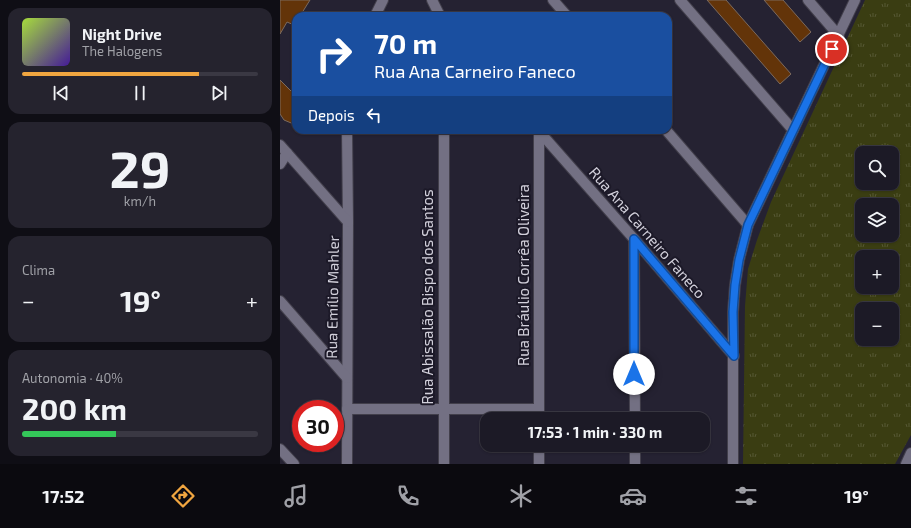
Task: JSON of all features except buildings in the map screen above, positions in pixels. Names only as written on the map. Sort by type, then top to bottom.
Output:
[{"type":"street","points":[[377,12],[383,0]]},
{"type":"street","points":[[432,0],[438,12]]},
{"type":"street","points":[[553,0],[564,12]]},
{"type":"street","points":[[680,0],[793,130]]},
{"type":"street","points":[[808,0],[839,36]]},
{"type":"street","points":[[733,464],[733,312],[739,260],[748,225],[855,0]]},
{"type":"street","name":"Rua Emílio Mahler","points":[[346,134],[348,222],[347,464]]},
{"type":"street","name":"Rua Abissalão Bispo dos Santos","points":[[444,134],[444,464]]},
{"type":"street","name":"Rua Bráulio Corrêa Oliveira","points":[[539,134],[539,412]]},
{"type":"street","name":"Rua Ana Carneiro Faneco","points":[[542,134],[734,356]]},
{"type":"street","points":[[669,134],[748,225]]},
{"type":"street","points":[[284,149],[348,222]]},
{"type":"street","points":[[280,164],[284,149]]},
{"type":"street","points":[[634,239],[634,412]]},
{"type":"street","points":[[280,301],[347,378]]},
{"type":"street","points":[[347,409],[443,409],[501,412]]},
{"type":"street","points":[[280,449],[294,464]]},
{"type":"street","points":[[539,452],[539,464]]},
{"type":"street","points":[[635,452],[635,464]]},
{"type":"street","points":[[906,464],[911,453]]},
{"type":"green space","points":[[865,0],[911,0],[911,435],[895,464],[743,464],[745,306],[748,269],[771,202]]},
{"type":"route","points":[[634,374],[634,239],[734,356],[733,312],[735,285],[739,260],[748,225],[832,49]]}]
